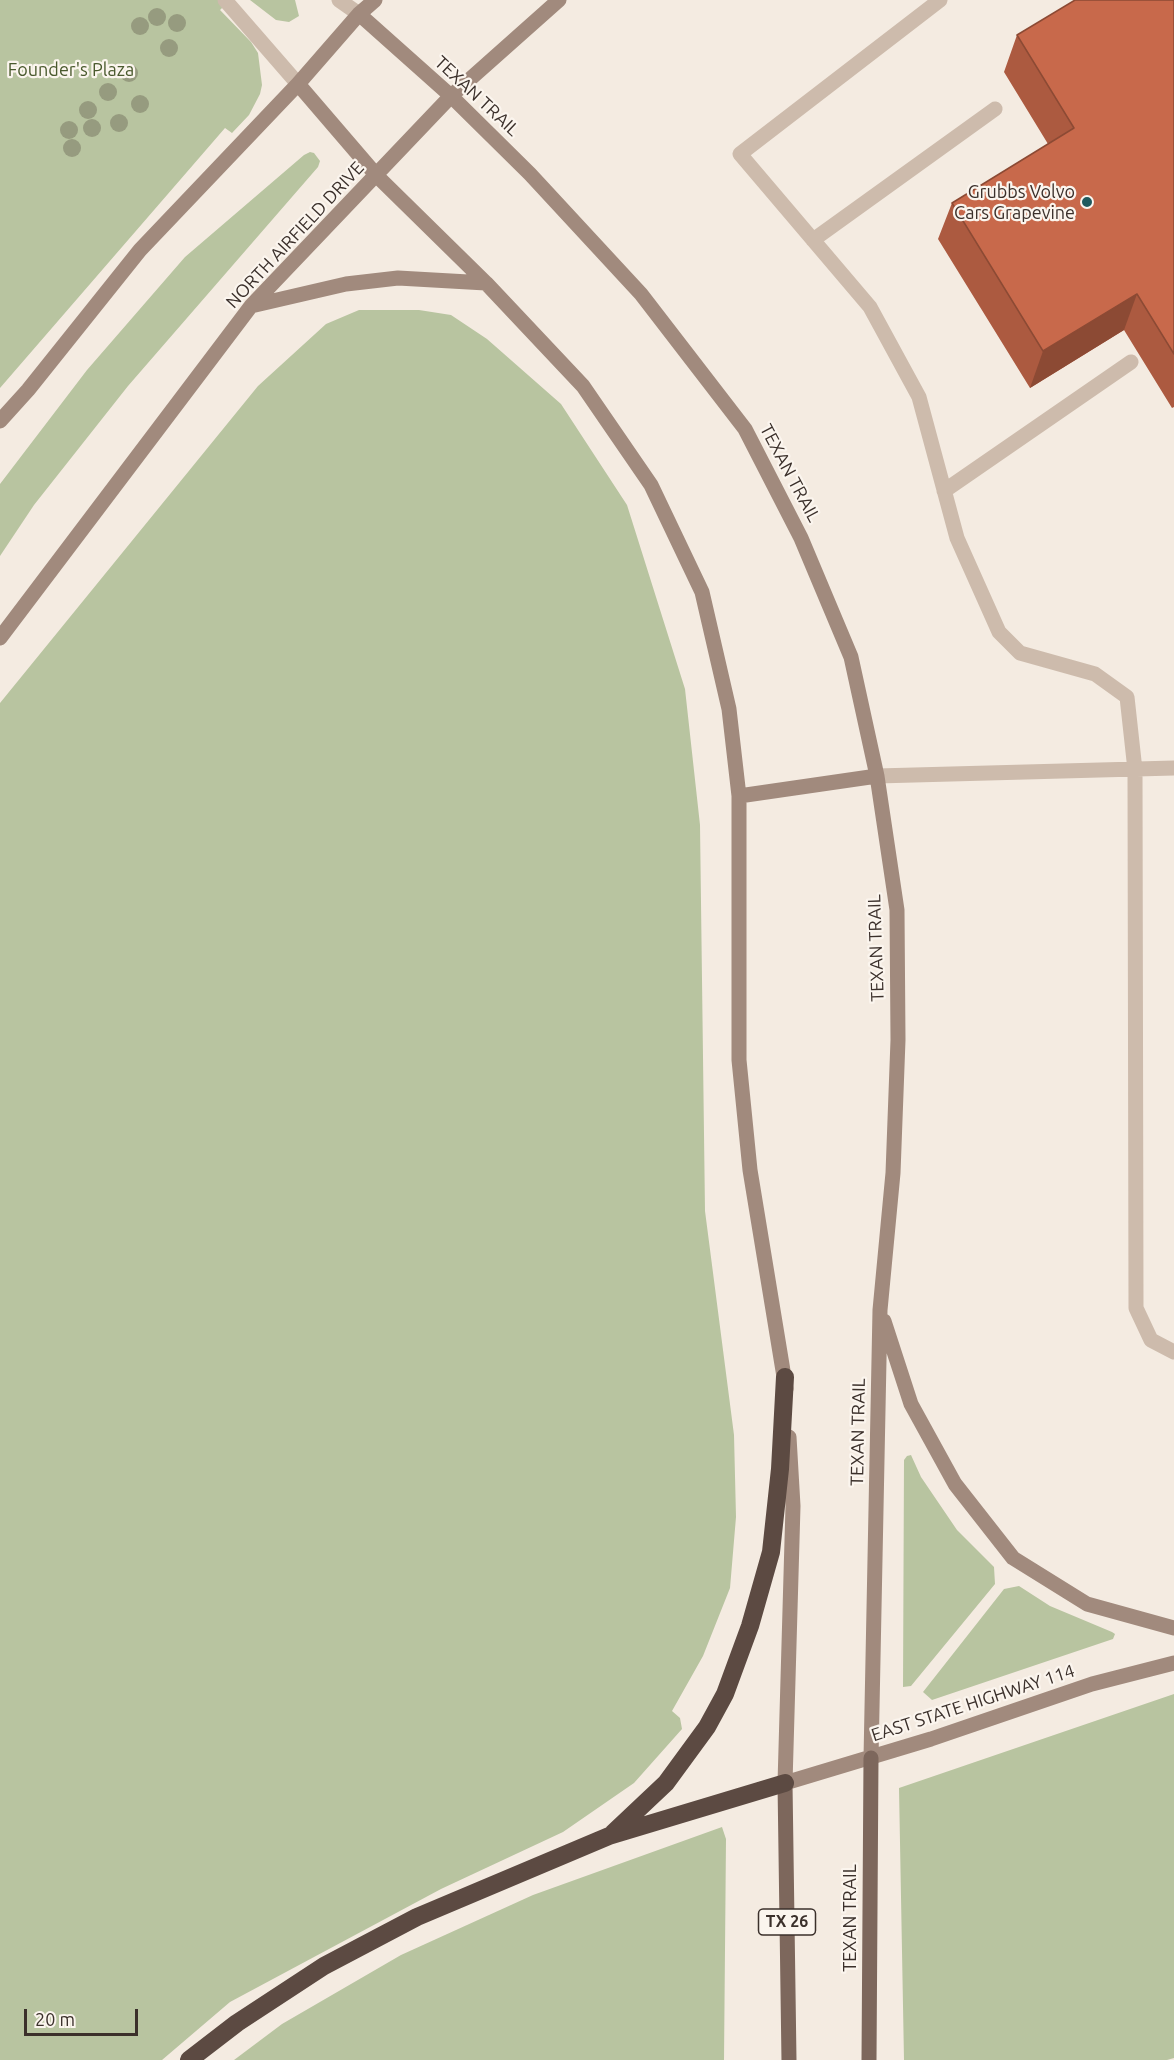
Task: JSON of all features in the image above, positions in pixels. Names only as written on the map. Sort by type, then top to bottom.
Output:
[{"type":"highway","points":[[609,1836],[666,1783],[708,1727],[729,1684],[750,1626],[771,1552],[780,1469],[785,1377]]},
{"type":"highway","points":[[189,2060],[237,2023],[324,1966],[417,1917],[609,1836],[785,1783]]},
{"type":"main road","points":[[0,421],[28,390],[140,250],[298,84],[359,14],[375,0]]},
{"type":"main road","name":"NORTH AIRFIELD DRIVE","points":[[0,638],[251,306],[451,96],[559,0]]},
{"type":"main road","name":"TEXAN TRAIL","points":[[359,14],[451,96],[530,174],[641,294],[745,429],[801,538],[851,657],[877,776],[897,910],[898,1040],[893,1173],[880,1310],[871,1758],[869,2060]]},
{"type":"main road","points":[[298,84],[377,176],[486,283],[583,386],[651,485],[702,592],[729,709],[739,796],[739,1060],[750,1170],[785,1377],[793,1506],[785,1783]]},
{"type":"main road","points":[[251,306],[346,285],[399,278],[486,283]]},
{"type":"main road","points":[[739,796],[877,776]]},
{"type":"main road","points":[[880,1310],[911,1404],[955,1484],[1013,1558],[1087,1604],[1174,1628]]},
{"type":"main road","name":"EAST STATE HIGHWAY 114","points":[[785,1783],[931,1739],[1092,1684],[1174,1663]]},
{"type":"main road","name":"TX 26","points":[[785,1783],[789,2060]]},
{"type":"lane","points":[[225,0],[298,84]]},
{"type":"lane","points":[[339,0],[359,14]]},
{"type":"lane","points":[[940,0],[740,154],[870,307],[919,397],[957,538],[999,632],[1020,653],[1095,674],[1127,698],[1135,770],[1136,1308],[1151,1340],[1174,1352]]},
{"type":"lane","points":[[813,240],[995,110]]},
{"type":"lane","points":[[944,491],[1131,362]]},
{"type":"lane","points":[[877,776],[1174,768]]},
{"type":"green space","name":"Founder's Plaza","points":[[0,0],[230,0],[220,10],[251,42],[258,53],[262,85],[249,115],[232,133],[225,128],[0,388]]},
{"type":"green space","points":[[250,0],[295,0],[299,16],[289,22],[276,20]]},
{"type":"green space","points":[[310,152],[314,153],[320,161],[318,167],[128,386],[34,505],[0,556],[0,484],[87,370],[185,257]]},
{"type":"green space","points":[[359,310],[419,310],[451,315],[487,339],[561,404],[627,505],[685,689],[700,825],[705,1211],[734,1435],[736,1517],[730,1588],[703,1656],[672,1711],[680,1718],[682,1729],[634,1783],[563,1832],[441,1889],[230,2002],[162,2060],[0,2060],[0,703],[258,386],[326,324]]},
{"type":"green space","points":[[911,1455],[921,1477],[957,1530],[994,1567],[995,1584],[911,1686],[903,1687],[904,1460]]},
{"type":"green space","points":[[1019,1586],[1050,1606],[1112,1632],[1115,1634],[1113,1639],[932,1700],[923,1692],[1004,1589]]},
{"type":"green space","points":[[1174,1694],[1174,2058],[1167,2060],[904,2060],[899,1788]]},
{"type":"green space","points":[[722,1827],[726,1839],[724,2060],[234,2060],[282,2024],[401,1955],[533,1895]]},
{"type":"building","name":"Grubbs Volvo Cars Grapevine","points":[[1075,0],[1174,0],[1174,354],[1137,294],[1043,351],[952,203],[1074,128],[1017,35]]},
{"type":"place","name":"Grubbs Volvo Cars Grapevine","points":[[1087,202]]}]
